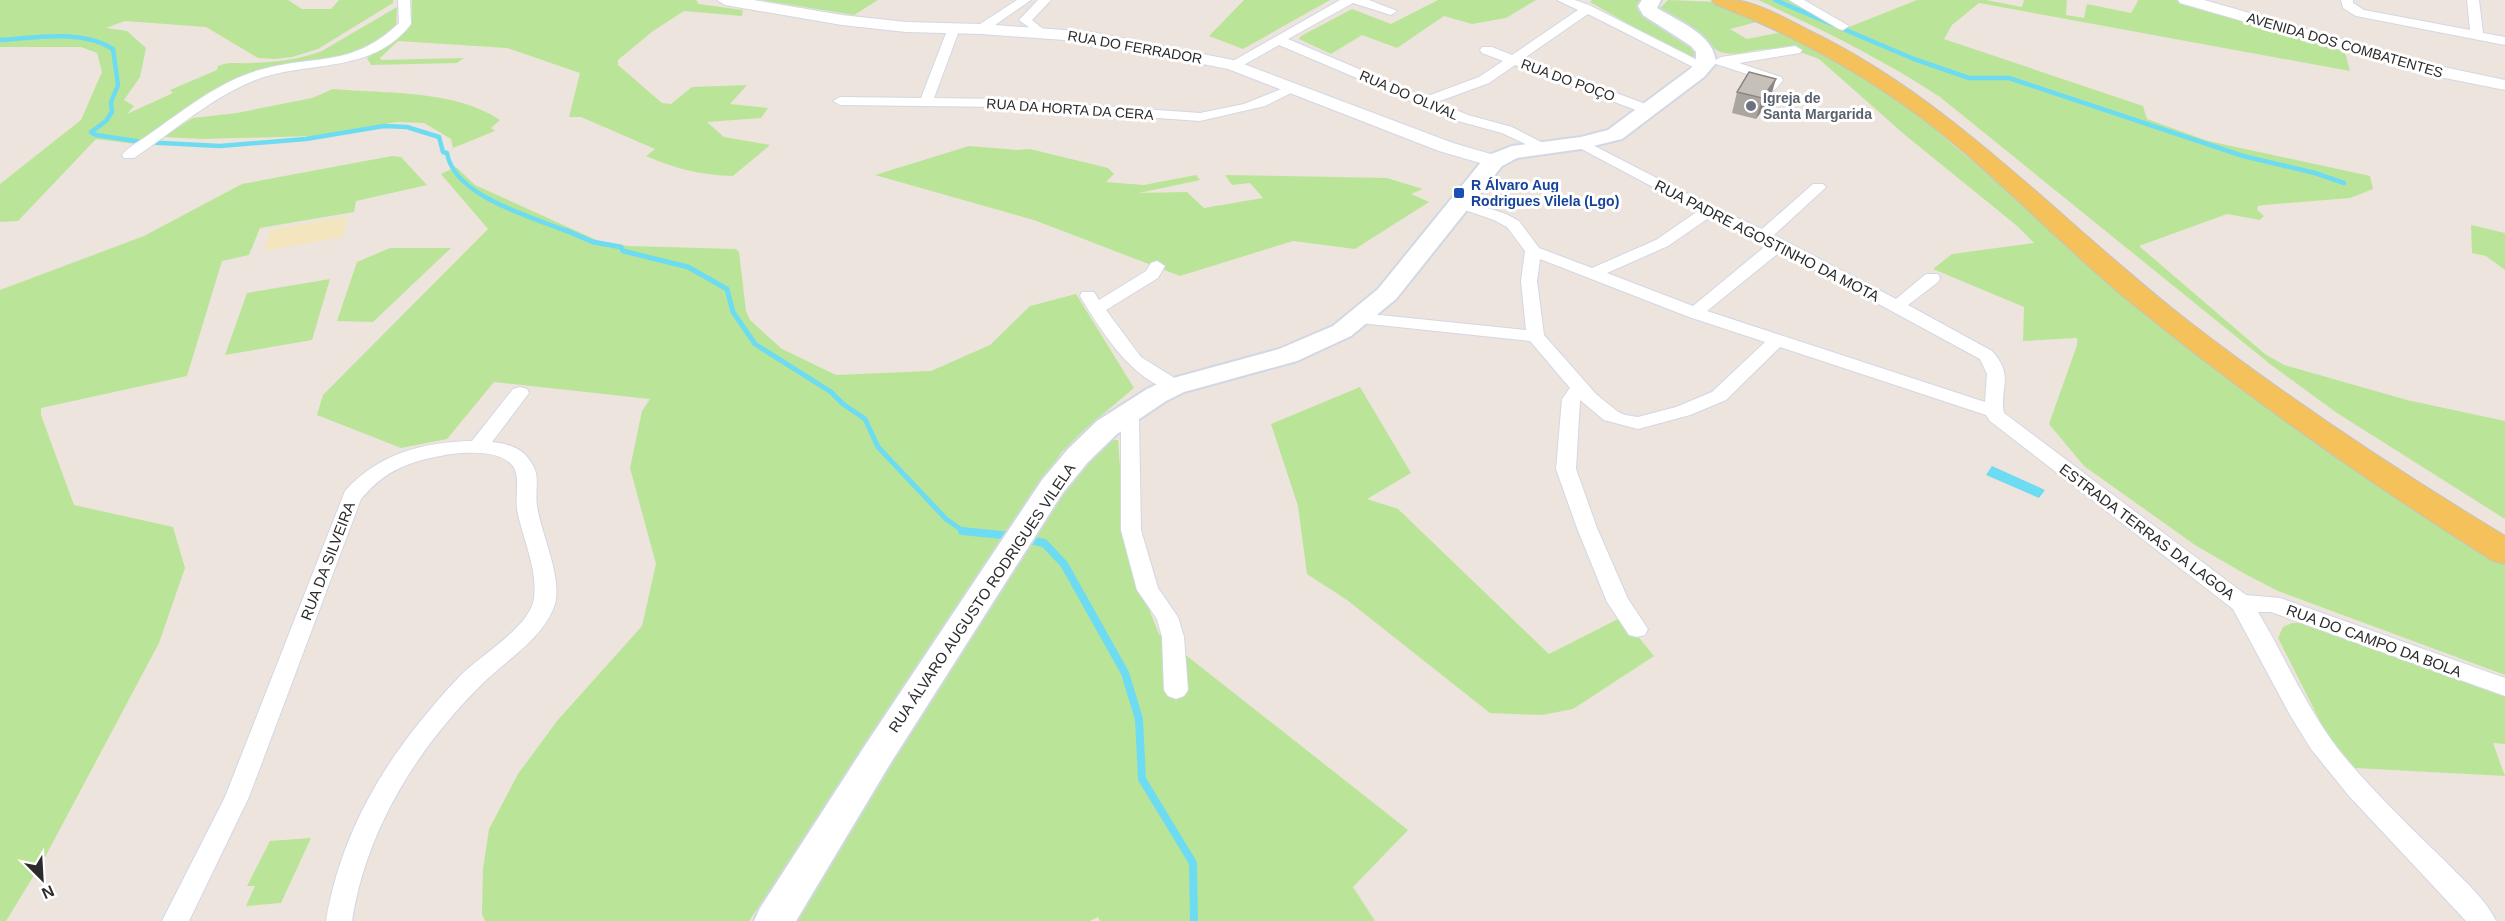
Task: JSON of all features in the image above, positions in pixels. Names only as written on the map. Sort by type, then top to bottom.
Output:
[{"type":"main road","points":[[1494,161],[1512,152],[1581,143],[1615,135],[1711,63],[1706,51],[1698,42],[1649,11],[1647,6],[1652,0]]},
{"type":"main road","points":[[1722,0],[1816,42],[1898,90],[1950,129],[2132,290],[2223,362],[2383,474],[2505,552]]},
{"type":"main road","points":[[1743,0],[1824,36],[1914,87],[1976,133],[2118,256],[2228,345],[2280,384],[2505,533]]},
{"type":"main road","name":"RUA ÁLVARO AUGUSTO RODRIGUES VILELA","points":[[774,921],[878,754],[1074,459],[1097,435],[1145,399],[1174,386],[1304,349],[1330,338],[1360,318],[1387,294],[1494,161]]},
{"type":"street","points":[[134,152],[198,104],[254,76],[273,70],[334,64],[366,53],[392,38],[405,24],[404,0]]},
{"type":"street","name":"RUA DO FERRADOR","points":[[725,0],[842,20],[906,27],[981,29],[1004,25],[1042,33],[1092,37],[1233,65],[1446,147],[1494,161]]},
{"type":"street","points":[[1004,25],[1025,0]]},
{"type":"street","points":[[1004,25],[1025,20],[1045,0]]},
{"type":"street","points":[[1233,65],[1349,0]]},
{"type":"street","points":[[1357,0],[1391,11]]},
{"type":"street","points":[[1563,0],[1711,63],[1756,73]]},
{"type":"street","points":[[1795,0],[1843,26]]},
{"type":"street","name":"AVENIDA DOS COMBATENTES","points":[[2186,0],[2431,70],[2505,85]]},
{"type":"street","points":[[2347,0],[2347,5],[2351,10],[2360,13],[2505,41]]},
{"type":"street","points":[[2473,0],[2477,36]]},
{"type":"street","points":[[1426,101],[1484,80],[1587,9]]},
{"type":"street","points":[[1025,20],[1042,33]]},
{"type":"street","points":[[926,102],[954,28]]},
{"type":"street","name":"RUA DO OLIVAL","points":[[1279,40],[1463,118],[1507,130],[1540,147]]},
{"type":"street","name":"RUA DO POÇO","points":[[1487,50],[1649,110]]},
{"type":"street","points":[[1711,63],[1796,50]]},
{"type":"street","name":"RUA DA HORTA DA CERA","points":[[840,101],[1002,103],[1200,117],[1229,113],[1269,101],[1294,88]]},
{"type":"street","name":"RUA PADRE AGOSTINHO DA MOTA","points":[[1581,143],[1709,211],[1780,243],[1986,354],[1992,360],[1997,375],[1993,411]]},
{"type":"street","points":[[1764,236],[1818,187]]},
{"type":"street","points":[[1461,204],[1500,217],[1513,224],[1533,251],[1585,272],[1695,314],[1898,378],[1993,411]]},
{"type":"street","points":[[1529,288],[1538,277],[1546,272],[1585,272],[1662,243],[1709,211]]},
{"type":"street","points":[[1695,314],[1780,243]]},
{"type":"street","points":[[1533,251],[1529,288],[1535,336],[1580,388],[1611,416],[1621,420],[1638,423],[1683,411],[1719,396],[1776,341]]},
{"type":"street","points":[[1157,266],[1152,274],[1092,302],[1102,320],[1135,361],[1174,386]]},
{"type":"street","points":[[1897,306],[1932,278]]},
{"type":"street","points":[[1360,318],[1535,336]]},
{"type":"street","points":[[1580,388],[1571,399],[1566,469],[1587,528],[1618,602],[1637,629]]},
{"type":"street","points":[[477,447],[520,393]]},
{"type":"street","points":[[1126,411],[1130,418],[1131,530],[1145,583],[1167,617],[1173,637],[1176,690]]},
{"type":"street","name":"ESTRADA TERRAS DA LAGOA","points":[[1993,411],[1996,417],[2241,603],[2259,632],[2306,723],[2319,742],[2339,768],[2463,897],[2483,921]]},
{"type":"street","name":"RUA DA SILVEIRA","points":[[175,921],[237,797],[352,496],[371,477],[409,456],[447,447],[505,450],[518,460],[525,470],[528,511],[545,584],[543,608],[532,625],[470,681],[449,704],[399,771],[373,816],[359,848],[346,884],[339,921]]},
{"type":"street","name":"RUA DO CAMPO DA BOLA","points":[[2241,603],[2272,604],[2505,687]]},
{"type":"green space","points":[[0,0],[288,0],[302,9],[331,9],[339,0],[393,0],[393,3],[318,49],[292,57],[275,59],[258,58],[206,27],[125,21],[106,28],[127,31],[146,48],[140,77],[124,100],[134,106],[127,114],[173,93],[170,90],[217,70],[222,64],[287,60],[322,51],[397,7],[396,28],[376,42],[347,57],[244,77],[185,108],[136,144],[96,139],[18,221],[0,222],[0,184],[81,120],[102,72],[97,53],[81,47],[0,47]]},
{"type":"green space","points":[[412,0],[696,0],[699,4],[743,10],[742,16],[684,11],[653,31],[618,60],[618,65],[662,103],[671,104],[692,87],[747,85],[730,104],[768,108],[761,118],[707,122],[724,137],[770,145],[733,176],[689,170],[657,161],[646,156],[655,149],[581,117],[569,117],[580,73],[507,48],[398,41],[380,58],[381,60],[464,58],[457,63],[371,65],[367,58],[393,41],[411,25]]},
{"type":"green space","points":[[761,0],[878,0],[854,15]]},
{"type":"green space","points":[[1244,0],[1330,0],[1243,49],[1209,36]]},
{"type":"green space","points":[[1438,0],[1536,0],[1506,18],[1472,24],[1444,16],[1397,48],[1362,35],[1331,54],[1299,39],[1352,9],[1391,24]]},
{"type":"green space","points":[[1592,0],[1640,0],[1639,11],[1642,15],[1688,43],[1698,54],[1692,59],[1688,58],[1590,2]]},
{"type":"green space","points":[[1668,0],[1717,2],[1760,21],[1730,29],[1747,39],[1782,32],[1879,86],[1916,113],[2041,220],[2505,561],[2505,675],[2278,591],[2195,545],[2084,466],[2049,424],[2077,345],[2077,338],[2023,341],[2024,307],[1933,269],[1952,254],[2034,243],[2016,225],[1905,135],[1819,59],[1800,52],[1781,49],[1762,49],[1732,54],[1720,52],[1660,15],[1658,10]]},
{"type":"green space","points":[[1758,0],[1790,0],[1844,29],[1917,0],[1986,0],[2022,7],[2024,0],[2067,0],[2066,15],[2084,18],[2087,4],[2131,13],[2137,0],[2176,0],[2344,48],[2350,71],[1979,3],[1952,25],[1944,39],[2143,106],[2147,119],[2208,141],[2370,176],[2373,189],[2350,198],[2258,206],[2257,210],[2264,216],[2260,220],[2227,214],[2139,246],[2265,354],[2284,365],[2407,400],[2505,421],[2505,519],[2337,413],[2270,364],[1940,97],[1851,45]]},
{"type":"green space","points":[[333,89],[441,98],[482,110],[500,120],[491,128],[495,131],[453,148],[451,139],[424,123],[397,122],[315,136],[203,139],[163,137],[193,118],[237,113],[312,98]]},
{"type":"green space","points":[[969,146],[1030,149],[1108,168],[1114,174],[1106,182],[1144,185],[1196,175],[1200,180],[1139,193],[1187,192],[1204,208],[1263,198],[1250,183],[1232,185],[1225,175],[1387,178],[1423,189],[1411,194],[1429,202],[1355,249],[1293,241],[1180,276],[1034,220],[875,175]]},
{"type":"green space","points":[[392,156],[401,157],[427,185],[356,201],[354,212],[260,228],[249,255],[222,261],[187,376],[41,408],[41,415],[74,505],[173,527],[185,568],[159,643],[44,859],[6,921],[0,921],[0,290],[144,236],[242,184]]},
{"type":"green space","points":[[456,167],[475,185],[601,242],[628,246],[736,249],[739,252],[746,311],[750,320],[782,349],[836,375],[931,371],[990,345],[1030,306],[1076,294],[1134,388],[1083,431],[1061,453],[749,921],[485,921],[482,914],[483,869],[489,829],[518,774],[557,721],[642,626],[656,564],[630,468],[642,411],[650,399],[494,382],[447,439],[401,448],[317,415],[323,395],[488,229],[441,174]]},
{"type":"green space","points":[[2471,225],[2505,233],[2505,270],[2486,256],[2472,253]]},
{"type":"green space","points":[[390,248],[451,248],[373,322],[337,321],[357,262]]},
{"type":"green space","points":[[330,279],[312,340],[225,355],[247,293]]},
{"type":"green space","points":[[1360,387],[1411,473],[1367,499],[1398,509],[1549,654],[1622,617],[1654,656],[1573,709],[1542,715],[1490,713],[1347,600],[1307,574],[1298,506],[1271,424]]},
{"type":"green space","points":[[1108,440],[1118,440],[1126,551],[1159,634],[1408,830],[1353,887],[1375,921],[1100,921],[1098,917],[1090,921],[792,921],[1040,525],[1094,448]]},
{"type":"green space","points":[[2292,623],[2305,623],[2505,696],[2505,744],[2493,743],[2505,776],[2355,768],[2326,733],[2278,638],[2283,627]]},
{"type":"green space","points":[[311,838],[281,903],[246,906],[255,886],[247,886],[270,841]]},
{"type":"sand","points":[[348,216],[342,237],[264,251],[270,230]]},
{"type":"water","points":[[1992,466],[2045,490],[2039,498],[1986,475]]},
{"type":"building","points":[[1749,72],[1776,79],[1762,98],[1737,92]]},
{"type":"waterway","points":[[1775,0],[1914,59],[1969,78],[2009,78],[2243,156],[2315,173],[2344,183]]},
{"type":"waterway","points":[[0,40],[73,37],[101,43],[113,49],[118,85],[111,102],[112,112],[106,121],[91,132],[96,135],[142,142],[220,146],[306,139],[384,126],[407,127],[439,137],[443,152],[447,153],[453,168],[464,182],[479,193],[516,212],[569,232]]},
{"type":"waterway","points":[[565,230],[593,242],[621,247],[623,251],[688,267],[727,289],[733,312],[755,344],[831,392],[843,404],[865,419],[878,447],[946,519],[963,531],[974,532]]},
{"type":"waterway","points":[[962,531],[1012,536]]},
{"type":"waterway","points":[[1025,539],[1044,543],[1064,564],[1125,673],[1139,719],[1142,779],[1193,863],[1194,921]]},
{"type":"place","name":"Igreja de Santa Margarida","points":[[1751,106]]},
{"type":"place","name":"R Álvaro Aug Rodrigues Vilela (Lgo)","points":[[1459,193]]}]
